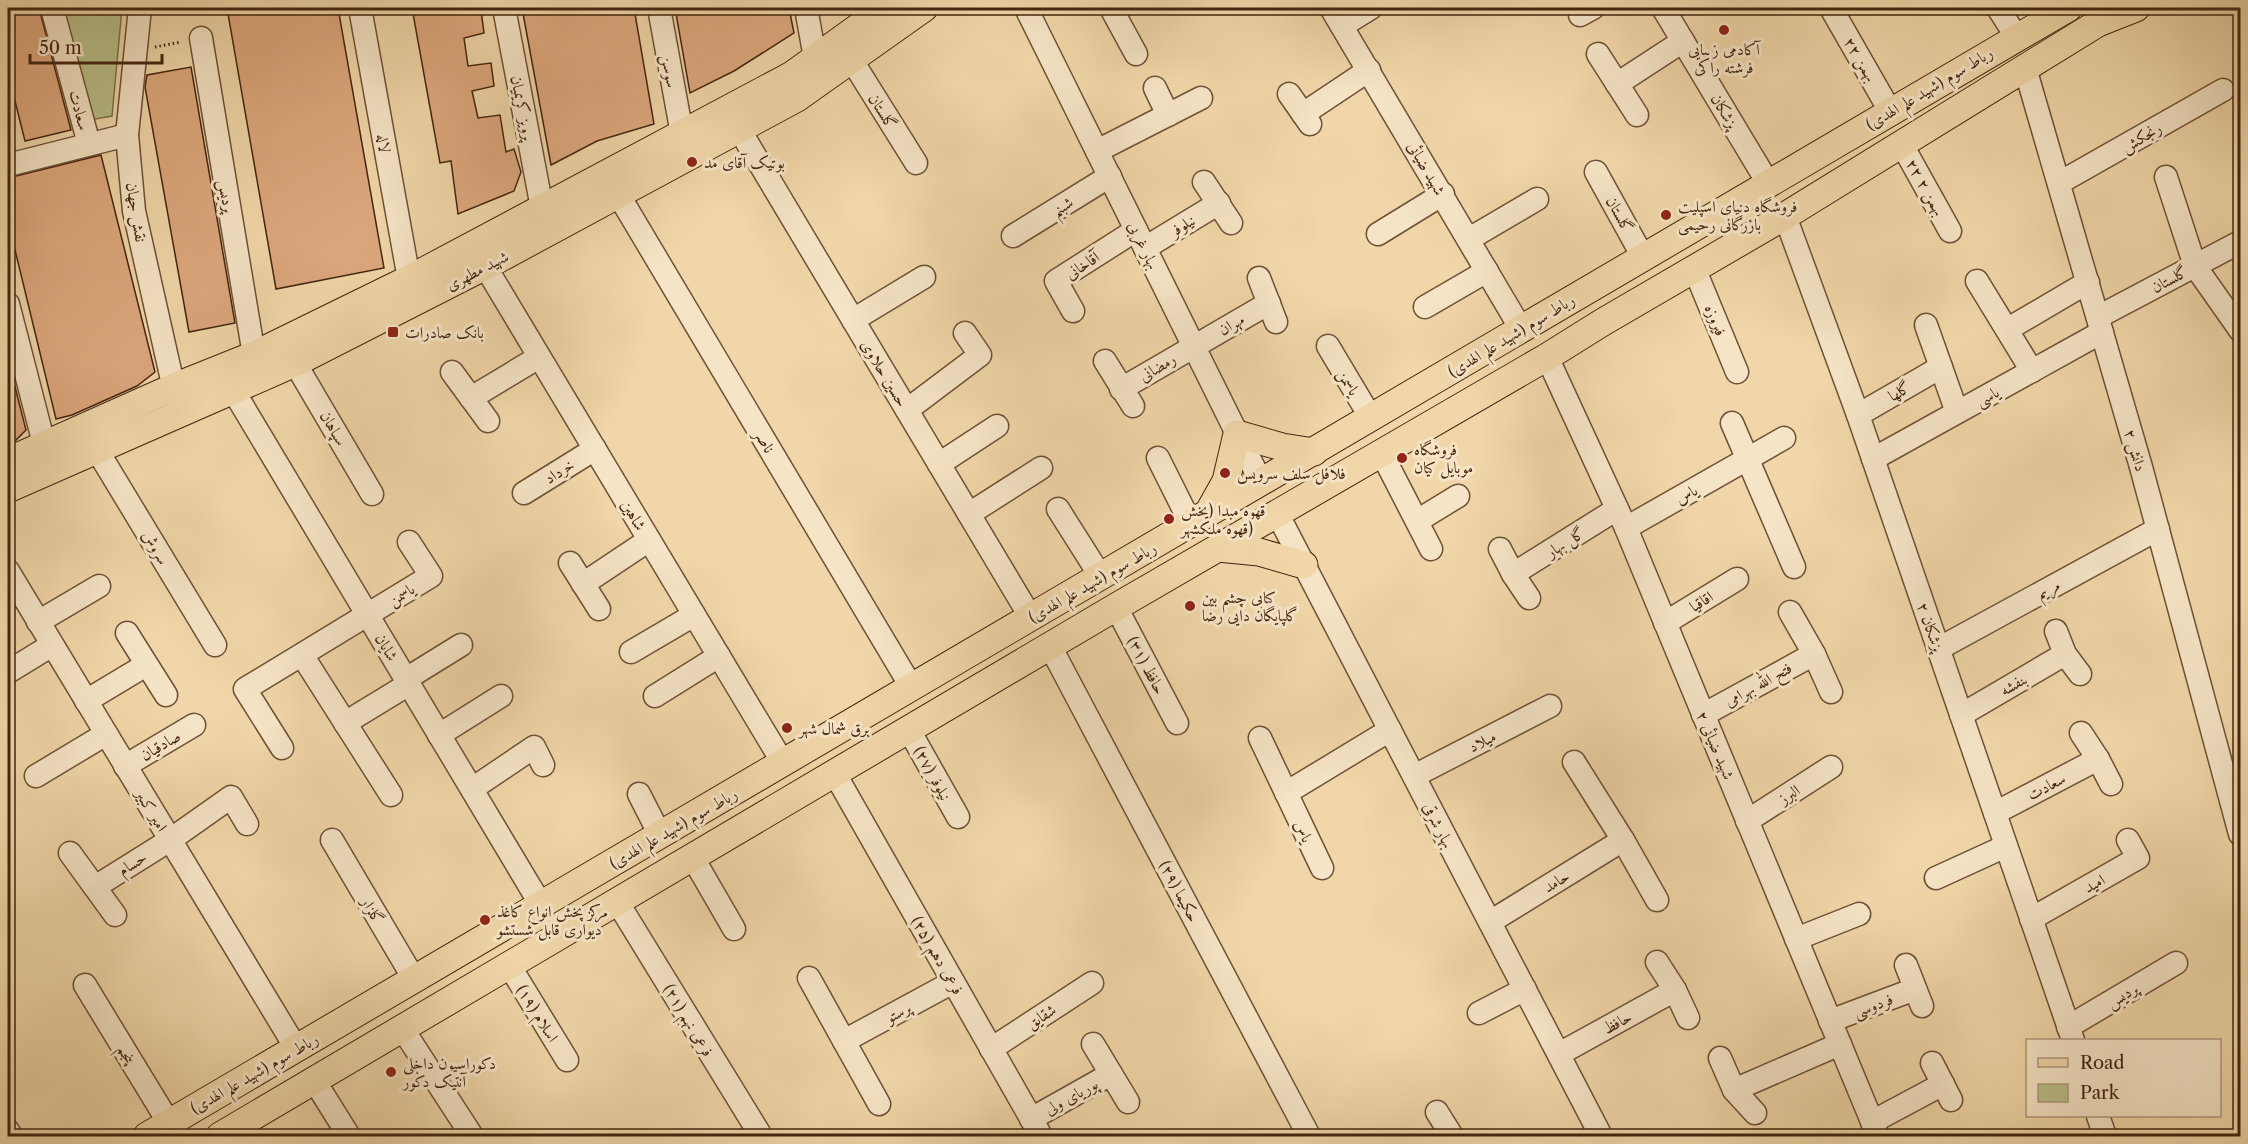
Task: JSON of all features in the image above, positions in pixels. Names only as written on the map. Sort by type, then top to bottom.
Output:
[{"type":"main road","name":"شهید مطهری","points":[[8,489],[97,450],[254,355],[409,279],[792,75],[885,8]]},
{"type":"main road","name":"شهید مطهری","points":[[8,461],[177,400],[233,390],[295,363],[485,266],[797,98],[924,8]]},
{"type":"main road","name":"رباط سوم (شهید علم الهدی)","points":[[158,1130],[715,805],[2016,36],[2068,8]]},
{"type":"main road","name":"رباط سوم (شهید علم الهدی)","points":[[220,1137],[1116,607],[1785,216],[2098,23],[2136,8]]},
{"type":"main road","points":[[1694,268],[1680,264],[1673,255],[1683,246],[1737,214],[1737,201]]},
{"type":"main road","points":[[1603,322],[1631,294],[1636,281],[1635,262]]},
{"type":"main road","points":[[1199,519],[1226,481],[1237,434],[1282,447],[1314,452]]},
{"type":"main road","points":[[1262,482],[1277,513]]},
{"type":"main road","points":[[1218,548],[1259,552],[1304,565]]},
{"type":"main road","points":[[715,805],[709,819],[716,832],[730,837]]},
{"type":"main road","points":[[650,841],[659,866],[657,880]]},
{"type":"street","name":"سعادت","points":[[52,8],[89,144]]},
{"type":"street","name":"نقش جهان","points":[[140,8],[128,135],[134,211],[177,400]]},
{"type":"street","name":"لاله","points":[[360,8],[409,279]]},
{"type":"street","name":"پرویز کریمیان","points":[[504,8],[542,208]]},
{"type":"street","name":"سوسن","points":[[659,8],[682,134]]},
{"type":"street","points":[[806,8],[815,58]]},
{"type":"street","name":"بهار غربی","points":[[1026,8],[1262,482]]},
{"type":"street","points":[[1111,8],[1136,54]]},
{"type":"street","points":[[1337,17],[1371,8]]},
{"type":"street","name":"پزشکان","points":[[1663,8],[1768,183]]},
{"type":"street","name":"۲۲ بهمن","points":[[1832,8],[1890,111]]},
{"type":"street","points":[[1998,8],[2016,36]]},
{"type":"street","name":"شهید ضیائی","points":[[1337,17],[1521,329]]},
{"type":"street","name":"پردیس","points":[[201,38],[254,355]]},
{"type":"street","points":[[1617,84],[1683,41]]},
{"type":"street","points":[[1598,54],[1637,115]]},
{"type":"street","name":"گلستان","points":[[851,59],[916,163]]},
{"type":"street","name":"دانش ۲","points":[[2025,68],[2158,529],[2241,834]]},
{"type":"street","points":[[1289,94],[1307,120],[1369,70]]},
{"type":"street","points":[[1155,88],[1168,115]]},
{"type":"street","name":"رنجکش","points":[[2059,183],[2223,90]]},
{"type":"street","points":[[1097,151],[1201,98]]},
{"type":"street","name":"حسین حلاوی","points":[[739,129],[1031,618]]},
{"type":"street","points":[[8,165],[128,135]]},
{"type":"street","name":"۲۲ بهمن ۲","points":[[1902,143],[1950,231]]},
{"type":"street","name":"گلستان","points":[[1596,172],[1635,262]]},
{"type":"street","name":"شبنم","points":[[1013,236],[1110,176]]},
{"type":"street","points":[[2166,177],[2195,266],[2241,330]]},
{"type":"street","points":[[1204,182],[1231,223]]},
{"type":"street","name":"ناصر","points":[[618,194],[912,688]]},
{"type":"street","points":[[1378,234],[1443,194]]},
{"type":"street","points":[[1468,239],[1537,199]]},
{"type":"street","name":"نیلوفر","points":[[1141,239],[1219,203]]},
{"type":"street","name":"پزشکان ۲","points":[[1785,216],[1858,415],[2070,1034]]},
{"type":"street","name":"آقاخانی","points":[[1073,311],[1056,282],[1141,239]]},
{"type":"street","name":"گلستان","points":[[2100,325],[2195,266],[2241,242]]},
{"type":"street","name":"شاهین","points":[[485,266],[783,763]]},
{"type":"street","name":"فیروزه","points":[[1694,268],[1737,372]]},
{"type":"street","points":[[1425,307],[1487,271]]},
{"type":"street","points":[[853,320],[924,277]]},
{"type":"street","name":"مهران","points":[[1193,345],[1273,312],[1259,278]]},
{"type":"street","points":[[1977,281],[2032,371]]},
{"type":"street","points":[[2008,329],[2088,282]]},
{"type":"street","points":[[8,304],[42,436]]},
{"type":"street","points":[[1926,325],[1954,404]]},
{"type":"street","name":"یاسی","points":[[1873,459],[2032,371],[2100,325]]},
{"type":"street","points":[[907,411],[980,355],[964,333]]},
{"type":"street","name":"رمضانی","points":[[1105,361],[1127,397],[1193,345]]},
{"type":"street","name":"یاسمن","points":[[1328,346],[1371,418]]},
{"type":"street","points":[[471,398],[539,357]]},
{"type":"street","name":"شهید ضیائی ۲","points":[[1547,357],[1621,519],[1875,1130]]},
{"type":"street","name":"سپاهان","points":[[295,363],[372,494]]},
{"type":"street","name":"گلها","points":[[1858,415],[1941,367]]},
{"type":"street","points":[[452,372],[489,421]]},
{"type":"street","name":"شایان","points":[[233,390],[541,905]]},
{"type":"street","points":[[1732,423],[1794,567]]},
{"type":"street","points":[[939,464],[997,426]]},
{"type":"street","name":"یاس","points":[[1621,519],[1747,459],[1784,438]]},
{"type":"street","name":"خرداد","points":[[524,493],[594,449]]},
{"type":"street","name":"سروش","points":[[97,450],[215,645]]},
{"type":"street","points":[[1381,452],[1431,549]]},
{"type":"street","points":[[1158,458],[1199,519]]},
{"type":"street","points":[[969,514],[1041,468]]},
{"type":"street","points":[[1417,520],[1458,496]]},
{"type":"street","points":[[1058,509],[1101,577]]},
{"type":"street","name":"بهار شرقی","points":[[1277,513],[1601,1137]]},
{"type":"street","name":"گل بهار","points":[[1513,574],[1621,519]]},
{"type":"street","name":"مریم","points":[[1938,649],[2158,529]]},
{"type":"street","points":[[584,584],[649,540]]},
{"type":"street","name":"یاسمن","points":[[367,615],[431,576],[409,542]]},
{"type":"street","points":[[1500,549],[1529,598]]},
{"type":"street","points":[[570,563],[599,609]]},
{"type":"street","name":"امیر کبیر","points":[[8,571],[296,1048]]},
{"type":"street","name":"اقاقیا","points":[[1665,623],[1737,579]]},
{"type":"street","points":[[39,622],[99,586]]},
{"type":"street","name":"حافظ (۳۱)","points":[[1116,607],[1177,723]]},
{"type":"street","points":[[1790,612],[1814,654],[1831,692]]},
{"type":"street","points":[[282,748],[245,689],[367,615]]},
{"type":"street","points":[[631,652],[694,615]]},
{"type":"street","points":[[2056,631],[2065,654],[2080,674]]},
{"type":"street","points":[[127,633],[166,695]]},
{"type":"street","points":[[8,672],[52,645]]},
{"type":"street","points":[[345,723],[461,645]]},
{"type":"street","name":"حکیما (۲۹)","points":[[1050,646],[1309,1137]]},
{"type":"street","name":"فتح الله بهرامی","points":[[1703,715],[1814,654]]},
{"type":"street","name":"بنفشه","points":[[1961,715],[2065,654]]},
{"type":"street","points":[[302,655],[391,795]]},
{"type":"street","points":[[655,696],[719,656]]},
{"type":"street","points":[[86,701],[146,665]]},
{"type":"street","points":[[439,735],[501,696]]},
{"type":"street","name":"میلاد","points":[[1414,776],[1550,706]]},
{"type":"street","name":"صادقیان","points":[[125,766],[194,725]]},
{"type":"street","name":"نیلوفر (۲۷)","points":[[909,730],[958,817]]},
{"type":"street","points":[[1286,793],[1390,730]]},
{"type":"street","points":[[2081,733],[2111,784]]},
{"type":"street","points":[[36,776],[106,734]]},
{"type":"street","name":"یاس","points":[[1260,738],[1322,868]]},
{"type":"street","points":[[472,789],[539,756]]},
{"type":"street","name":"سعادت","points":[[1995,813],[2098,759]]},
{"type":"street","points":[[1574,762],[1657,900]]},
{"type":"street","name":"البرز","points":[[1747,821],[1831,767]]},
{"type":"street","name":"فرعی دهم (۲۵)","points":[[835,774],[1036,1128]]},
{"type":"street","points":[[639,794],[650,841]]},
{"type":"street","name":"حسام","points":[[95,887],[170,840],[231,797],[247,824]]},
{"type":"street","name":"گلزار","points":[[332,840],[414,979]]},
{"type":"street","name":"حامد","points":[[1490,922],[1623,840]]},
{"type":"street","name":"امید","points":[[2031,919],[2138,858],[2128,840]]},
{"type":"street","points":[[1936,878],[2006,846]]},
{"type":"street","points":[[70,853],[115,915]]},
{"type":"street","points":[[693,858],[734,929]]},
{"type":"street","name":"فرعی نهم (۲۱)","points":[[618,903],[761,1137]]},
{"type":"street","points":[[1796,939],[1859,914]]},
{"type":"street","points":[[1657,962],[1675,990],[1688,1018]]},
{"type":"street","name":"پردیس","points":[[2070,1034],[2176,963]]},
{"type":"street","name":"اسلام (۱۹)","points":[[509,965],[567,1060]]},
{"type":"street","name":"فردوسی","points":[[1830,1021],[1918,997],[1906,965]]},
{"type":"street","points":[[808,978],[879,1104]]},
{"type":"street","name":"پرستو","points":[[844,1041],[953,982]]},
{"type":"street","name":"شقایق","points":[[991,1049],[1092,983]]},
{"type":"street","name":"پنجم","points":[[85,985],[158,1130]]},
{"type":"street","points":[[1479,1013],[1525,989]]},
{"type":"street","name":"حافظ","points":[[1558,1054],[1675,990]]},
{"type":"street","points":[[402,1028],[472,1137]]},
{"type":"street","name":"پوریای ولی","points":[[1093,1044],[1128,1102]]},
{"type":"street","points":[[1734,1090],[1840,1044]]},
{"type":"street","points":[[1720,1058],[1734,1090],[1755,1113]]},
{"type":"street","points":[[1875,1130],[1947,1092],[1932,1063]]},
{"type":"street","name":"پوریای ولی","points":[[1036,1128],[1111,1074]]},
{"type":"street","points":[[314,1080],[349,1137]]},
{"type":"street","points":[[1437,1112],[1452,1137]]},
{"type":"street","points":[[2098,1117],[2105,1137]]},
{"type":"street","points":[[8,1131],[11,1137]]},
{"type":"path","points":[[136,51],[201,38]]},
{"type":"green space","points":[[62,8],[122,8],[112,116],[90,120]]},
{"type":"building","points":[[8,8],[39,8],[71,130],[25,141],[8,73]]},
{"type":"building","points":[[227,8],[338,8],[384,268],[276,289]]},
{"type":"building","points":[[412,8],[457,8],[458,13],[481,10],[484,33],[464,38],[468,66],[491,63],[494,86],[472,91],[478,118],[500,115],[506,152],[514,149],[521,172],[514,191],[458,214],[451,161],[440,163]]},
{"type":"building","points":[[522,8],[634,8],[654,124],[597,141],[551,165]]},
{"type":"building","points":[[675,8],[789,8],[794,33],[734,71],[690,93]]},
{"type":"building","points":[[191,67],[235,323],[189,332],[145,87],[147,75]]},
{"type":"building","points":[[101,155],[155,372],[137,386],[72,415],[56,419],[8,221],[8,178]]},
{"type":"building","points":[[12,375],[26,430],[15,441],[8,444],[8,376]]},
{"type":"place","name":"آکادمی زیبایی فرشته راکی","points":[[1724,30]]},
{"type":"place","name":"بوتیک آقای مد","points":[[692,162]]},
{"type":"place","name":"فروشگاه دنیای اسپلیت بازرگانی رحیمی","points":[[1666,215]]},
{"type":"place","name":"بانک صادرات","points":[[393,332]]},
{"type":"place","name":"فروشگاه موبایل کیان","points":[[1402,458]]},
{"type":"place","name":"فلافل سلف سرویس","points":[[1225,473]]},
{"type":"place","name":"قهوه مبدا (پخش قهوه ملکشهر)","points":[[1169,519]]},
{"type":"place","name":"کبابی چشم بین گلپایگان دایی رضا","points":[[1190,606]]},
{"type":"place","name":"برق شمال شهر","points":[[787,728]]},
{"type":"place","name":"مرکز پخش انواع کاغذ دیواری قابل شستشو","points":[[485,920]]},
{"type":"place","name":"دکوراسیون داخلی آنتیک دکور","points":[[391,1072]]}]
